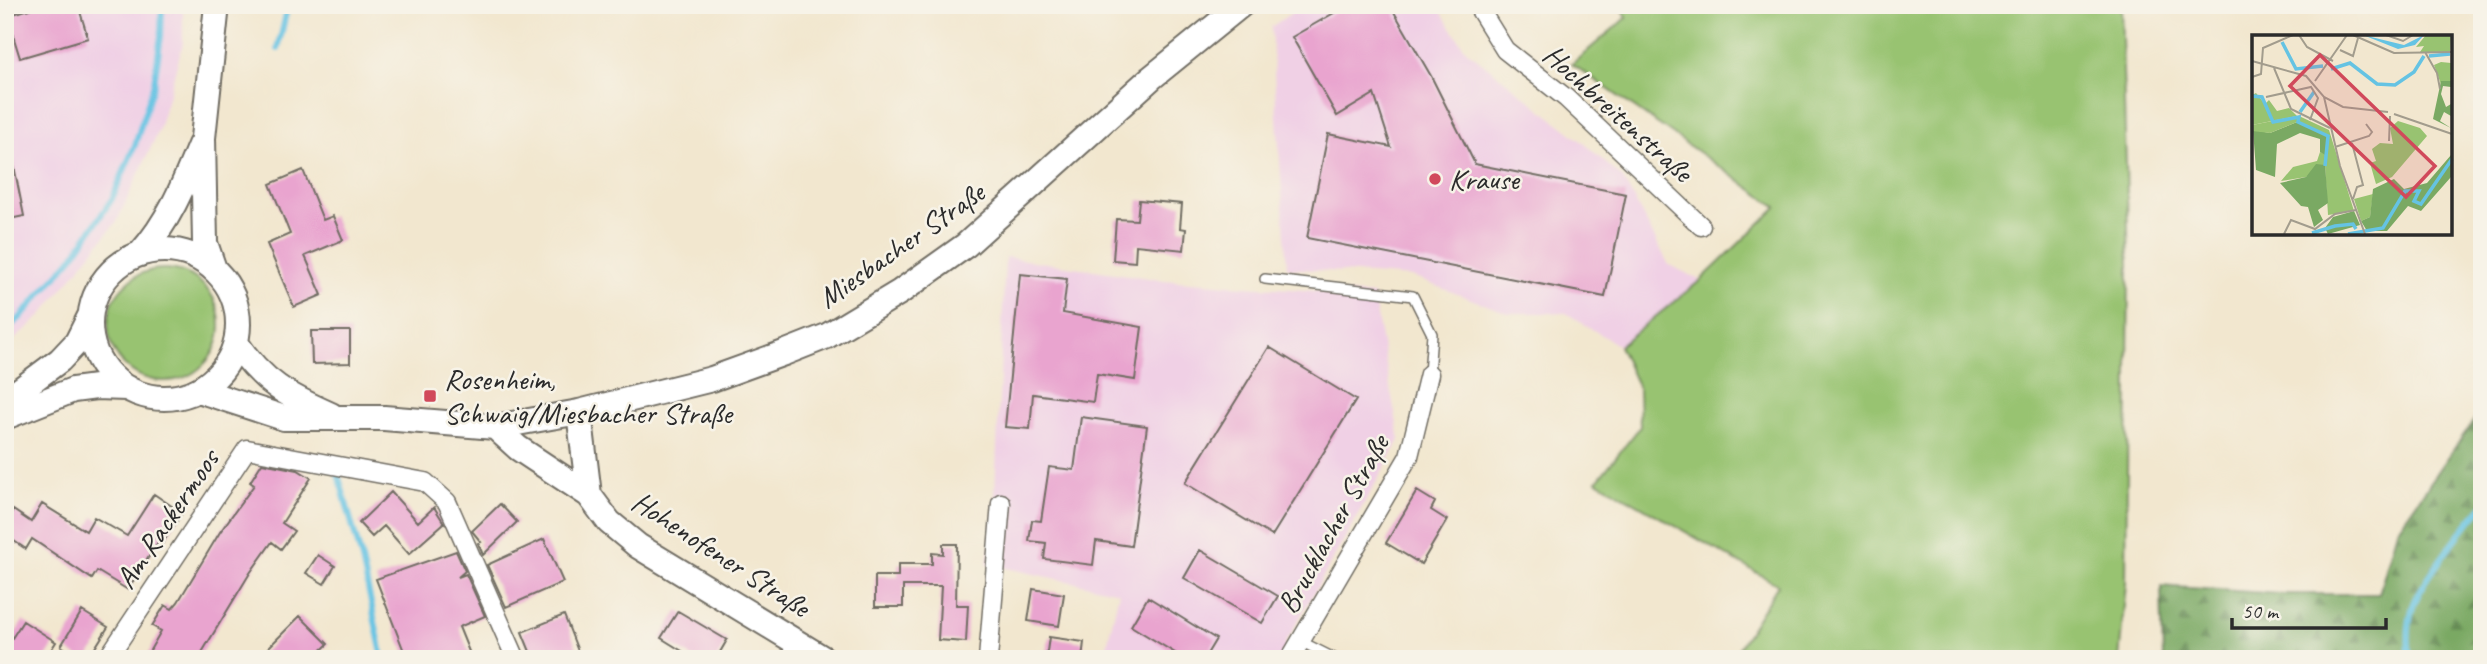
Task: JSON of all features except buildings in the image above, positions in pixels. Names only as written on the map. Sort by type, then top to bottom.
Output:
[{"type":"main road","points":[[214,269],[205,243],[203,138],[217,5]]},
{"type":"main road","name":"Miesbacher Straße","points":[[198,390],[284,418],[384,418],[495,427],[579,412],[712,379],[784,353],[827,336],[900,292],[966,245],[1150,78],[1241,5]]},
{"type":"main road","points":[[140,254],[156,236],[176,201],[203,138]]},
{"type":"main road","points":[[5,401],[60,360],[77,342],[99,289],[116,267],[140,254],[166,249],[192,255],[214,269],[231,290],[239,316],[236,343],[222,370],[198,390],[175,398],[150,397],[127,388],[106,370],[93,344],[90,316]]},
{"type":"main road","name":"Miesbacher Straße","points":[[236,343],[262,376],[290,397],[338,418]]},
{"type":"main road","points":[[5,417],[73,390],[96,387],[127,388]]},
{"type":"main road","name":"Hohenofener Straße","points":[[579,412],[589,495],[609,522],[638,546],[824,659]]},
{"type":"main road","points":[[495,427],[518,449],[589,495]]},
{"type":"street","name":"Hochbreitenstraße","points":[[1477,5],[1504,50],[1566,98],[1701,226]]},
{"type":"street","name":"Brucklacher Straße","points":[[1290,659],[1409,456],[1429,374]]},
{"type":"street","name":"Am Rackermoos","points":[[107,659],[247,449],[425,482],[447,502],[516,659]]},
{"type":"street","points":[[988,659],[1001,502]]},
{"type":"lane","points":[[1265,279],[1413,296],[1432,334],[1429,374]]},
{"type":"lane","points":[[1300,641],[1336,659]]},
{"type":"shaded area","points":[[5,5],[183,5],[183,43],[159,130],[117,221],[41,316],[5,348]]},
{"type":"shaded area","points":[[1303,5],[1437,5],[1465,49],[1585,144],[1623,179],[1669,265],[1701,280],[1619,346],[1566,313],[1508,313],[1412,277],[1287,268],[1271,27]]},
{"type":"shaded area","points":[[1005,257],[1162,280],[1373,295],[1400,440],[1285,644],[1309,659],[1104,659],[1119,592],[987,564],[994,518]]},
{"type":"green space","points":[[1619,5],[2121,5],[2129,263],[2126,584],[2119,659],[1732,659],[1778,585],[1597,481],[1640,427],[1639,390],[1619,346],[1701,280],[1777,207],[1572,64],[1627,17]]},
{"type":"green space","points":[[164,269],[185,273],[204,285],[216,304],[220,325],[216,346],[204,365],[185,377],[164,381],[143,377],[124,365],[112,346],[108,325],[112,304],[124,285],[143,273]]},
{"type":"green space","points":[[2482,409],[2482,659],[2163,659],[2161,586],[2281,594],[2379,594],[2397,530]]},
{"type":"waterway","points":[[5,330],[19,319],[73,257],[112,199],[135,145],[154,83],[161,36],[162,5]]},
{"type":"waterway","points":[[278,49],[288,5]]},
{"type":"waterway","points":[[338,474],[362,560],[383,659]]},
{"type":"waterway","points":[[2410,659],[2409,628],[2416,600],[2442,557],[2482,507]]},
{"type":"place","name":"Krause","points":[[1435,179]]},
{"type":"place","name":"Rosenheim, Schwaig/Miesbacher Straße","points":[[430,396]]}]
